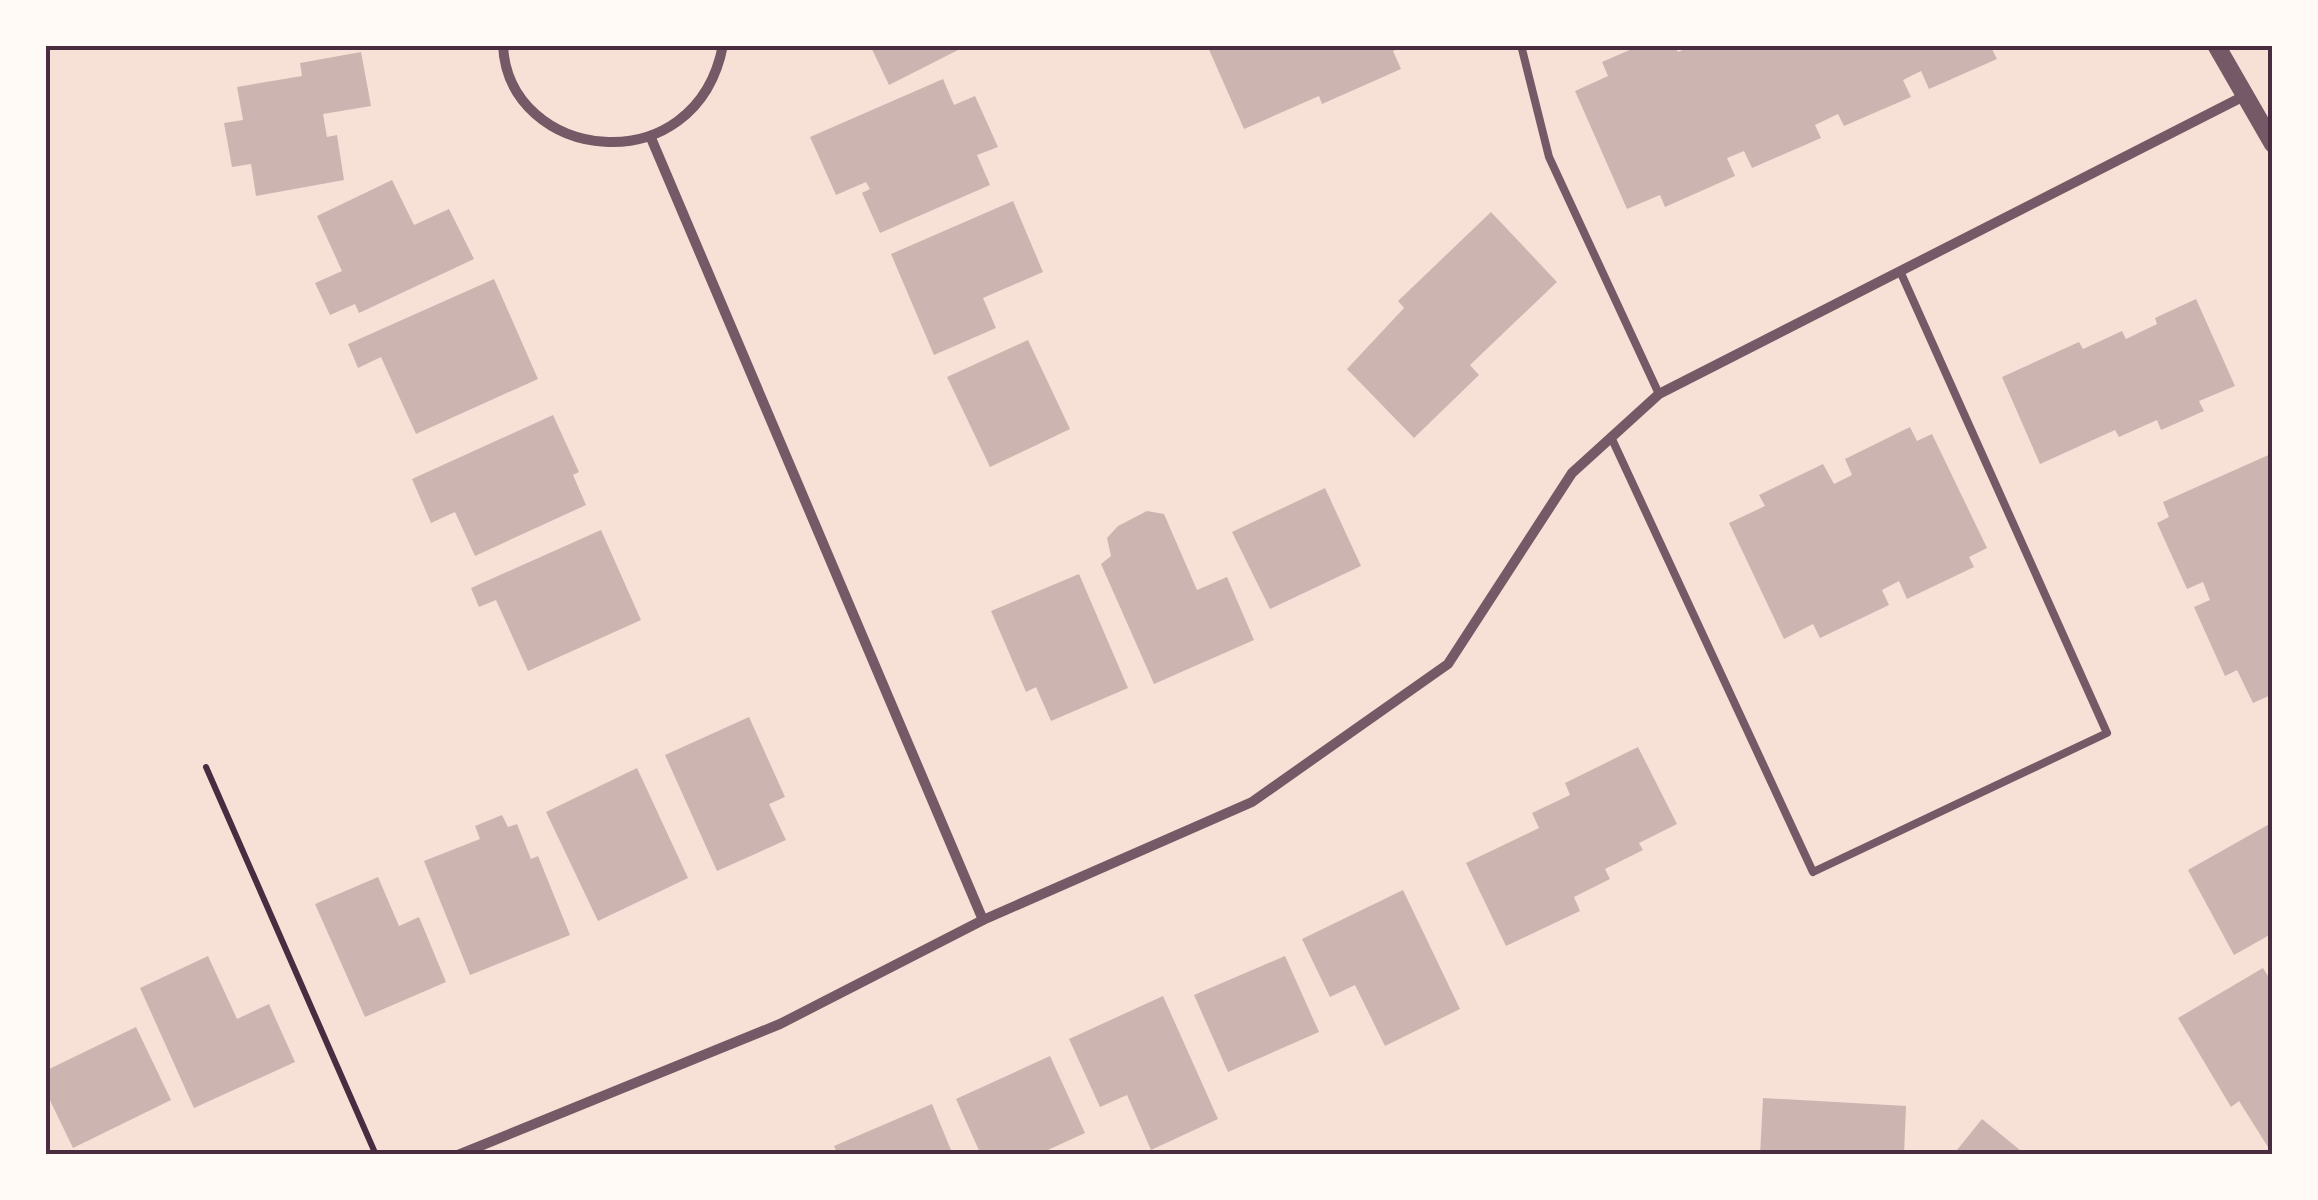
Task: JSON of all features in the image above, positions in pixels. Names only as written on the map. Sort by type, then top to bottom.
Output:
[{"type":"street","points":[[503,45],[504,60],[524,101],[567,134],[614,144],[650,138],[688,116],[717,78],[723,45]]},
{"type":"street","points":[[2216,45],[2273,144]]},
{"type":"street","points":[[458,1155],[780,1024],[983,920],[1252,802],[1448,664],[1572,473],[1660,394],[2246,95]]},
{"type":"street","points":[[650,138],[983,920]]},
{"type":"lane","points":[[1521,45],[1549,156],[1660,394]]},
{"type":"lane","points":[[1611,437],[1814,872],[2107,733],[1900,271]]},
{"type":"path","points":[[206,768],[376,1155]]},
{"type":"building","points":[[870,45],[968,45],[889,85]]},
{"type":"building","points":[[1207,45],[1407,45],[1393,51],[1401,69],[1322,104],[1319,96],[1244,129]]},
{"type":"building","points":[[1641,45],[1675,45],[1678,52],[1694,45],[2002,45],[1992,49],[1997,59],[1929,89],[1921,71],[1903,80],[1911,97],[1844,126],[1838,114],[1815,125],[1821,138],[1752,168],[1744,151],[1727,158],[1735,176],[1665,207],[1660,195],[1627,209],[1575,91],[1608,76],[1602,62]]},
{"type":"building","points":[[361,52],[371,106],[323,114],[327,137],[337,135],[344,180],[256,196],[251,164],[232,167],[224,123],[243,120],[237,87],[302,76],[300,63]]},
{"type":"building","points":[[943,79],[954,105],[975,96],[998,147],[977,155],[990,185],[880,233],[862,193],[870,189],[866,182],[836,195],[810,137]]},
{"type":"building","points":[[392,180],[414,225],[449,209],[474,259],[359,313],[355,304],[330,315],[315,283],[342,271],[317,216]]},
{"type":"building","points":[[1013,201],[1043,272],[983,298],[996,328],[934,355],[891,254]]},
{"type":"building","points":[[1491,212],[1557,282],[1470,365],[1479,375],[1414,438],[1347,369],[1404,308],[1398,301]]},
{"type":"building","points":[[494,279],[538,379],[416,434],[381,357],[358,368],[348,344]]},
{"type":"building","points":[[2196,299],[2235,386],[2199,401],[2204,411],[2161,430],[2157,420],[2119,437],[2115,430],[2040,464],[2002,377],[2079,342],[2083,349],[2122,331],[2126,339],[2157,324],[2155,318]]},
{"type":"building","points":[[1028,340],[1070,429],[990,467],[947,377]]},
{"type":"building","points":[[553,415],[579,472],[573,475],[586,505],[475,556],[455,512],[431,523],[412,479]]},
{"type":"building","points":[[1910,427],[1917,441],[1932,434],[1987,548],[1969,557],[1974,567],[1907,599],[1899,581],[1882,590],[1889,605],[1820,638],[1813,624],[1784,639],[1729,523],[1765,506],[1759,495],[1823,464],[1834,484],[1852,475],[1845,459]]},
{"type":"building","points":[[2273,453],[2273,694],[2253,703],[2237,670],[2225,676],[2194,607],[2210,600],[2203,582],[2187,589],[2157,523],[2169,517],[2163,502]]},
{"type":"building","points":[[1325,488],[1361,566],[1270,609],[1232,532]]},
{"type":"building","points":[[1147,511],[1164,514],[1197,590],[1227,577],[1254,640],[1154,684],[1101,564],[1111,556],[1107,538],[1118,526]]},
{"type":"building","points":[[601,530],[641,620],[528,671],[496,600],[479,607],[471,588]]},
{"type":"building","points":[[1079,574],[1128,688],[1051,721],[1036,687],[1026,692],[991,611]]},
{"type":"building","points":[[749,717],[785,797],[769,804],[786,840],[717,871],[665,755]]},
{"type":"building","points":[[1638,747],[1677,824],[1639,843],[1643,850],[1605,869],[1610,879],[1574,897],[1580,911],[1506,946],[1466,863],[1539,828],[1532,813],[1570,795],[1565,783]]},
{"type":"building","points":[[637,768],[688,878],[598,921],[546,812]]},
{"type":"building","points":[[502,815],[508,827],[517,824],[531,859],[538,856],[570,935],[470,975],[424,861],[480,839],[475,826]]},
{"type":"building","points":[[2273,822],[2273,933],[2234,955],[2188,870]]},
{"type":"building","points":[[378,877],[399,926],[419,917],[446,982],[365,1017],[315,904]]},
{"type":"building","points":[[1403,890],[1460,1009],[1385,1046],[1355,985],[1330,997],[1302,939]]},
{"type":"building","points":[[208,956],[237,1019],[269,1004],[295,1062],[194,1108],[140,988]]},
{"type":"building","points":[[1285,956],[1319,1032],[1228,1072],[1194,995]]},
{"type":"building","points":[[2263,968],[2273,984],[2273,1155],[2239,1101],[2231,1107],[2178,1018]]},
{"type":"building","points":[[1163,996],[1218,1119],[1151,1150],[1127,1095],[1100,1107],[1069,1039]]},
{"type":"building","points":[[136,1027],[171,1100],[73,1148],[45,1090],[45,1071]]},
{"type":"building","points":[[1050,1056],[1085,1133],[1037,1155],[981,1155],[956,1099]]},
{"type":"building","points":[[1763,1098],[1906,1106],[1904,1155],[1760,1155]]},
{"type":"building","points":[[932,1104],[953,1155],[838,1155],[834,1146]]},
{"type":"building","points":[[1982,1119],[2026,1155],[1953,1155]]}]
